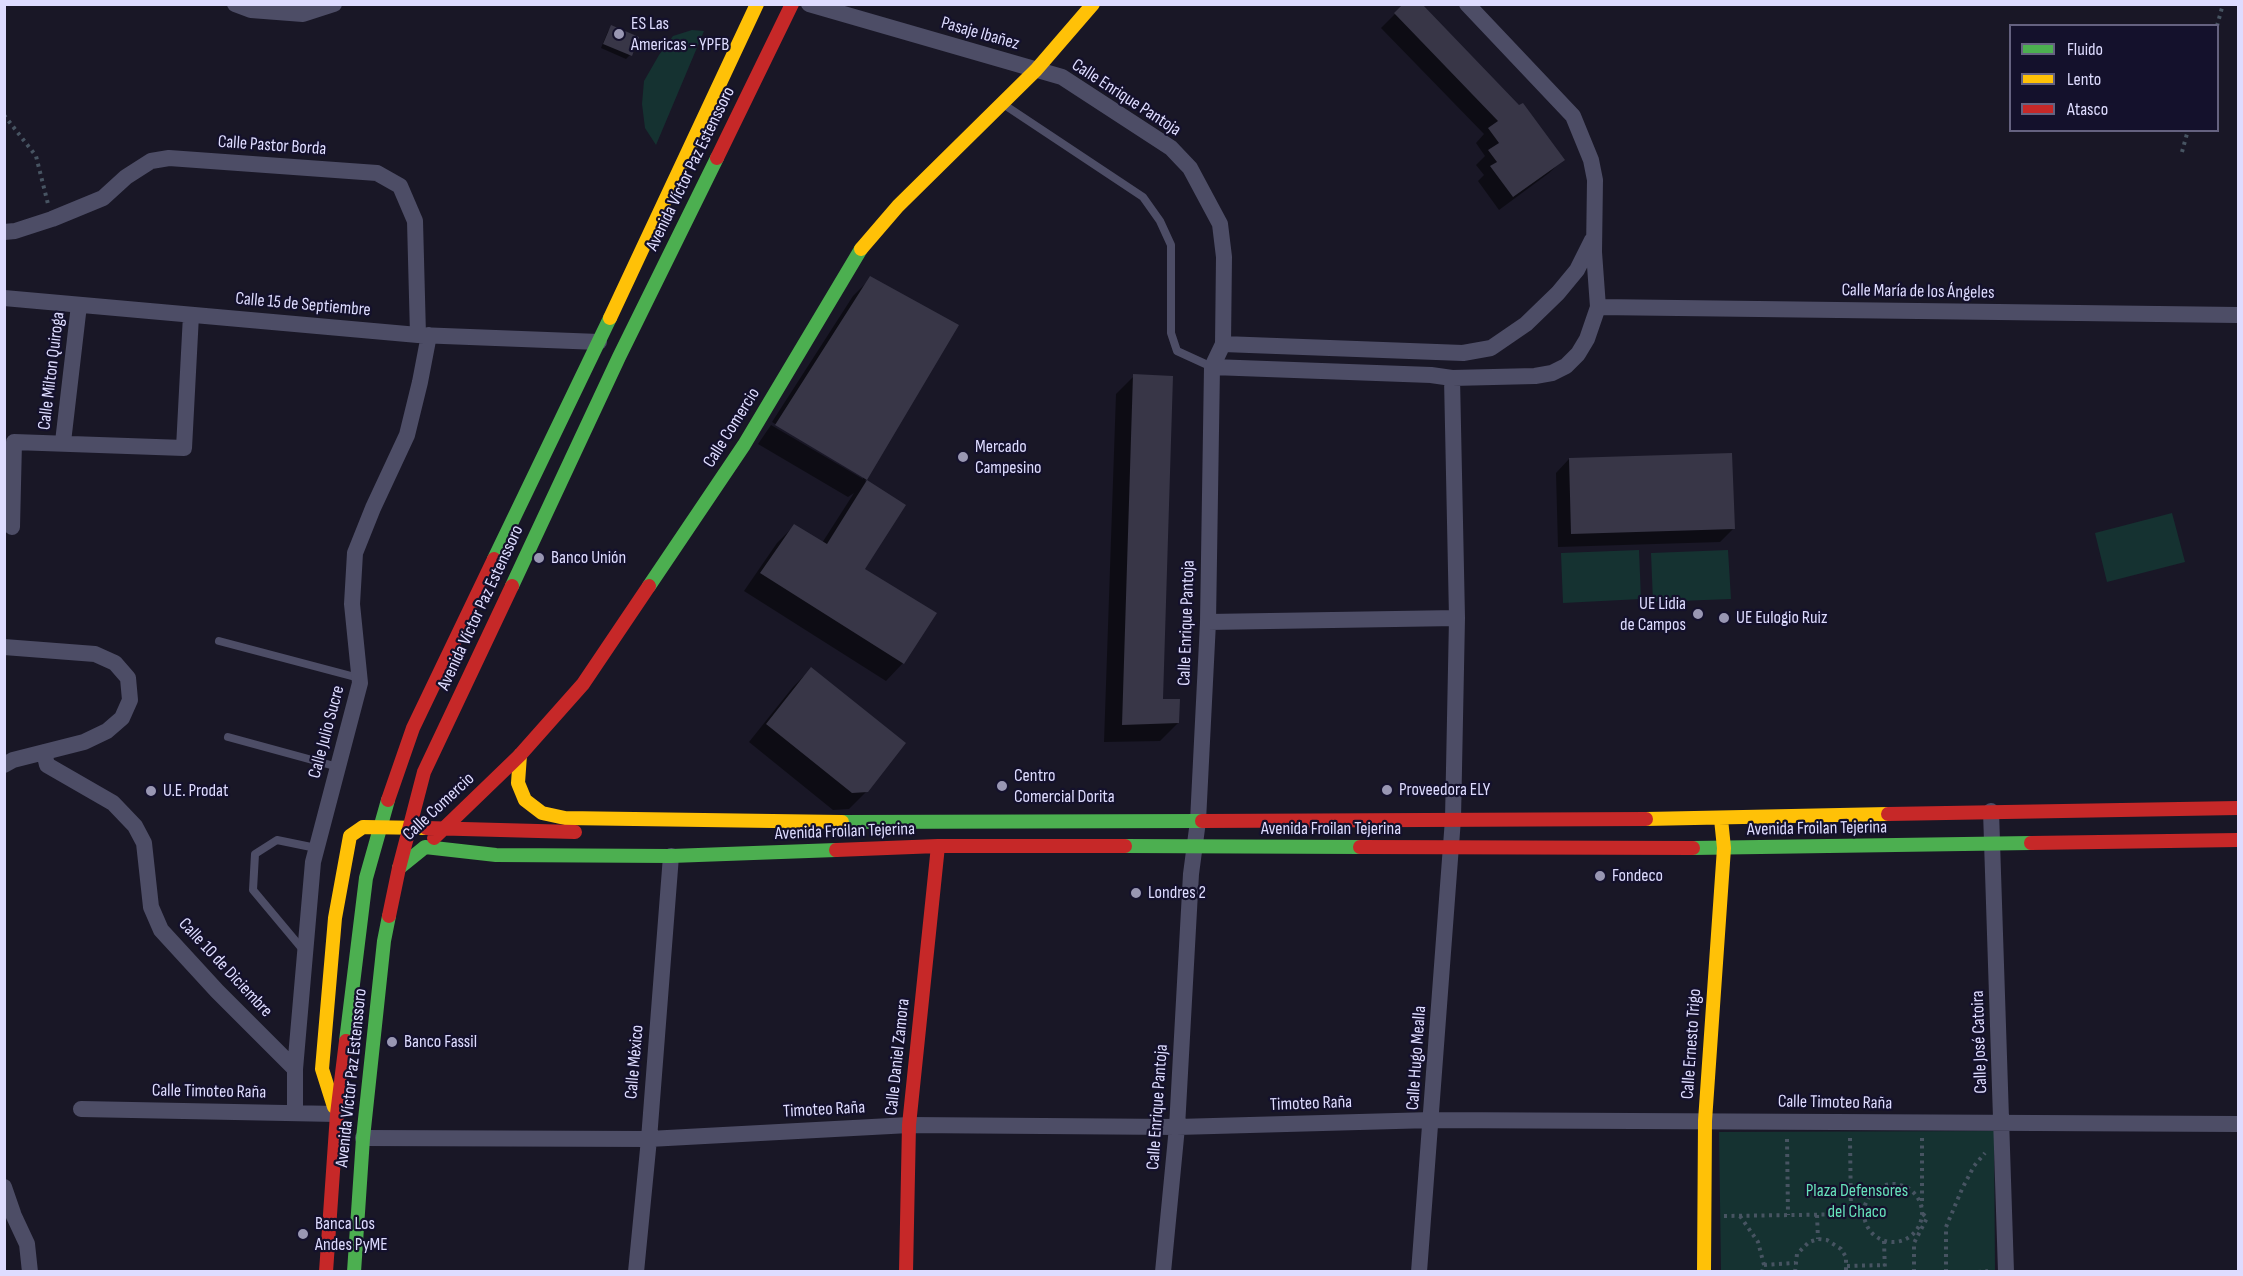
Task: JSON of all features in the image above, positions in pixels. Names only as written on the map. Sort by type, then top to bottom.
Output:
[{"type":"main road","name":"Avenida Víctor Paz Estenssoro","points":[[326,1272],[337,1114],[366,878],[391,790],[412,728],[598,342],[757,4]]},
{"type":"main road","name":"Avenida Víctor Paz Estenssoro","points":[[354,1272],[363,1138],[384,941],[399,868],[424,771],[619,357],[792,4]]},
{"type":"main road","name":"Calle Comercio","points":[[399,868],[425,847],[520,755],[583,684],[738,455],[864,245],[898,206],[1036,70],[1093,4]]},
{"type":"main road","name":"Avenida Froilan Tejerina","points":[[520,755],[518,783],[525,800],[542,813],[566,818],[828,822],[1721,819],[1991,811],[2238,808]]},
{"type":"main road","name":"Calle Ernesto Trigo","points":[[1704,1272],[1705,1121],[1724,848],[1721,819]]},
{"type":"main road","points":[[785,835],[796,835],[828,822]]},
{"type":"main road","points":[[337,1114],[322,1069],[335,918],[350,836],[363,827],[591,833]]},
{"type":"main road","name":"Avenida Froilan Tejerina","points":[[425,847],[495,855],[671,856],[938,846],[1724,848],[2238,840]]},
{"type":"main road","name":"Calle Daniel Zamora","points":[[906,1272],[909,1125],[938,846]]},
{"type":"street","points":[[235,4],[251,10],[303,14],[334,4]]},
{"type":"street","name":"Pasaje Ibañez","points":[[809,4],[1036,70]]},
{"type":"street","points":[[1212,367],[1431,375],[1452,378],[1535,376],[1566,366],[1578,354],[1587,339],[1598,307],[1594,236],[1595,180],[1588,149],[1573,117],[1467,4]]},
{"type":"street","name":"Calle Enrique Pantoja","points":[[1036,70],[1062,77],[1172,148],[1190,168],[1220,224],[1224,256],[1223,345],[1212,367],[1208,621],[1198,821],[1194,846],[1177,1127],[1163,1272]]},
{"type":"street","name":"Calle Pastor Borda","points":[[4,232],[15,231],[52,219],[103,198],[126,177],[151,161],[169,158],[377,173],[399,186],[416,220],[423,335]]},
{"type":"street","points":[[1223,345],[1463,353],[1491,348],[1526,324],[1558,293],[1577,270],[1594,236]]},
{"type":"street","name":"Calle 15 de Septiembre","points":[[4,298],[423,335],[598,342]]},
{"type":"street","name":"Calle Milton Quiroga","points":[[63,442],[80,305]]},
{"type":"street","name":"Calle María de los Ángeles","points":[[1598,307],[2238,315]]},
{"type":"street","points":[[12,527],[14,442],[184,448],[190,315]]},
{"type":"street","name":"Calle Julio Sucre","points":[[295,1113],[295,1070],[313,862],[360,683],[352,604],[355,553],[407,435],[420,382],[423,335]]},
{"type":"street","name":"Calle Hugo Mealla","points":[[1419,1272],[1452,847],[1457,618],[1452,378]]},
{"type":"street","points":[[1208,621],[1457,618]]},
{"type":"street","points":[[4,646],[95,654],[115,663],[128,678],[130,700],[122,718],[107,731],[84,742],[13,760],[4,765]]},
{"type":"street","name":"Calle 10 de Diciembre","points":[[44,752],[47,765],[113,803],[135,826],[144,843],[151,907],[161,930],[295,1070]]},
{"type":"street","name":"Calle José Catoira","points":[[1991,811],[2003,1124],[2006,1272]]},
{"type":"street","name":"Calle México","points":[[636,1272],[649,1140],[671,856]]},
{"type":"street","name":"Calle Timoteo Raña","points":[[81,1108],[337,1114]]},
{"type":"street","name":"Calle Timoteo Raña","points":[[1432,1120],[2238,1124]]},
{"type":"street","name":"Timoteo Raña","points":[[363,1138],[649,1140],[909,1125],[1177,1127],[1432,1120]]},
{"type":"street","points":[[4,1187],[9,1209],[27,1244],[30,1272]]},
{"type":"lane","points":[[1002,104],[1143,197],[1160,221],[1171,244],[1172,333],[1177,351],[1212,367]]},
{"type":"lane","points":[[219,641],[360,678]]},
{"type":"lane","points":[[228,737],[338,767]]},
{"type":"lane","points":[[304,951],[253,890],[255,854],[277,840],[316,848]]},
{"type":"path","points":[[2218,24],[2223,4]]},
{"type":"path","points":[[4,115],[36,156],[52,219]]},
{"type":"path","points":[[2182,152],[2187,132]]},
{"type":"path","points":[[1914,1272],[1914,1243],[1927,1218],[1922,1212],[1916,1195],[1901,1185],[1883,1185],[1869,1196],[1864,1214],[1870,1230],[1884,1240],[1902,1240],[1911,1236],[1920,1221],[1922,1212],[1922,1131]]},
{"type":"path","points":[[1787,1132],[1788,1215]]},
{"type":"path","points":[[1849,1132],[1851,1214]]},
{"type":"path","points":[[1946,1272],[1946,1227],[1974,1166],[1987,1151]]},
{"type":"path","points":[[1720,1216],[1864,1214]]},
{"type":"path","points":[[1817,1215],[1818,1239]]},
{"type":"path","points":[[1740,1216],[1758,1242],[1764,1265],[1762,1272]]},
{"type":"path","points":[[1795,1272],[1795,1263],[1802,1247],[1818,1239],[1835,1243],[1846,1257],[1847,1269],[1885,1265]]},
{"type":"path","points":[[1884,1240],[1885,1272]]},
{"type":"path","points":[[1764,1265],[1795,1263]]},
{"type":"green space","points":[[692,30],[704,31],[656,145],[645,128],[642,104],[644,81],[673,36]]},
{"type":"green space","points":[[2172,513],[2185,562],[2107,582],[2095,533]]},
{"type":"green space","points":[[1639,550],[1641,599],[1563,603],[1561,553]]},
{"type":"green space","points":[[1728,550],[1731,599],[1653,602],[1651,553]]},
{"type":"green space","name":"Plaza Defensores del Chaco","points":[[1994,1131],[1995,1271],[1721,1271],[1719,1132]]},
{"type":"building","points":[[1403,4],[1422,4],[1519,105],[1523,103],[1565,160],[1513,197],[1490,166],[1497,162],[1488,150],[1499,143],[1488,128],[1498,121],[1394,13]]},
{"type":"building","points":[[611,25],[639,37],[632,56],[603,44]]},
{"type":"building","points":[[870,276],[959,325],[867,480],[775,425]]},
{"type":"building","points":[[1133,374],[1173,376],[1163,699],[1180,699],[1179,723],[1122,725]]},
{"type":"building","points":[[1732,453],[1735,529],[1571,534],[1569,458]]},
{"type":"building","points":[[867,480],[906,505],[865,569],[937,613],[904,664],[760,573],[794,524],[827,544]]},
{"type":"building","points":[[811,667],[906,743],[868,792],[852,793],[766,724]]},
{"type":"traffic: fast","points":[[512,586],[619,357],[717,158]]},
{"type":"traffic: fast","points":[[649,586],[744,445],[861,249]]},
{"type":"traffic: fast","points":[[494,559],[610,318]]},
{"type":"traffic: fast","points":[[346,1041],[366,878],[388,800]]},
{"type":"traffic: fast","points":[[842,822],[1202,821]]},
{"type":"traffic: fast","points":[[1693,848],[2031,843]]},
{"type":"traffic: fast","points":[[1125,846],[1360,847]]},
{"type":"traffic: fast","points":[[399,868],[425,847],[496,855],[671,856],[836,850]]},
{"type":"traffic: fast","points":[[354,1272],[363,1138],[384,941],[389,916]]},
{"type":"traffic: slow","points":[[610,318],[757,4]]},
{"type":"traffic: slow","points":[[861,249],[898,206],[1036,70],[1093,4]]},
{"type":"traffic: slow","points":[[520,755],[518,783],[525,800],[542,813],[565,818],[842,822]]},
{"type":"traffic: slow","points":[[1646,819],[1888,814]]},
{"type":"traffic: slow","points":[[1704,1272],[1705,1121],[1724,848],[1721,819]]},
{"type":"traffic: slow","points":[[334,1107],[322,1069],[335,918],[350,836],[363,827],[426,828]]},
{"type":"traffic: jam","points":[[717,158],[792,4]]},
{"type":"traffic: jam","points":[[388,800],[413,728],[494,559]]},
{"type":"traffic: jam","points":[[389,916],[424,772],[512,586]]},
{"type":"traffic: jam","points":[[434,838],[520,755],[583,684],[649,586]]},
{"type":"traffic: jam","points":[[1888,814],[2238,808]]},
{"type":"traffic: jam","points":[[1202,821],[1646,819]]},
{"type":"traffic: jam","points":[[426,828],[575,832]]},
{"type":"traffic: jam","points":[[2031,843],[2238,840]]},
{"type":"traffic: jam","points":[[906,1272],[909,1125],[938,846]]},
{"type":"traffic: jam","points":[[836,850],[938,846],[1125,846]]},
{"type":"traffic: jam","points":[[1360,847],[1693,848]]},
{"type":"traffic: jam","points":[[326,1272],[337,1114],[346,1041]]},
{"type":"place","name":"ES Las Americas - YPFB","points":[[619,34]]},
{"type":"place","name":"Mercado Campesino","points":[[963,457]]},
{"type":"place","name":"Banco Unión","points":[[539,558]]},
{"type":"place","name":"UE Lidia de Campos","points":[[1698,614]]},
{"type":"place","name":"UE Eulogio Ruiz","points":[[1724,618]]},
{"type":"place","name":"Centro Comercial Dorita","points":[[1002,786]]},
{"type":"place","name":"Proveedora ELY","points":[[1387,790]]},
{"type":"place","name":"U.E. Prodat","points":[[151,791]]},
{"type":"place","name":"Fondeco","points":[[1600,876]]},
{"type":"place","name":"Londres 2","points":[[1136,893]]},
{"type":"place","name":"Banco Fassil","points":[[392,1042]]},
{"type":"place","name":"Banca Los Andes PyME","points":[[303,1234]]}]
